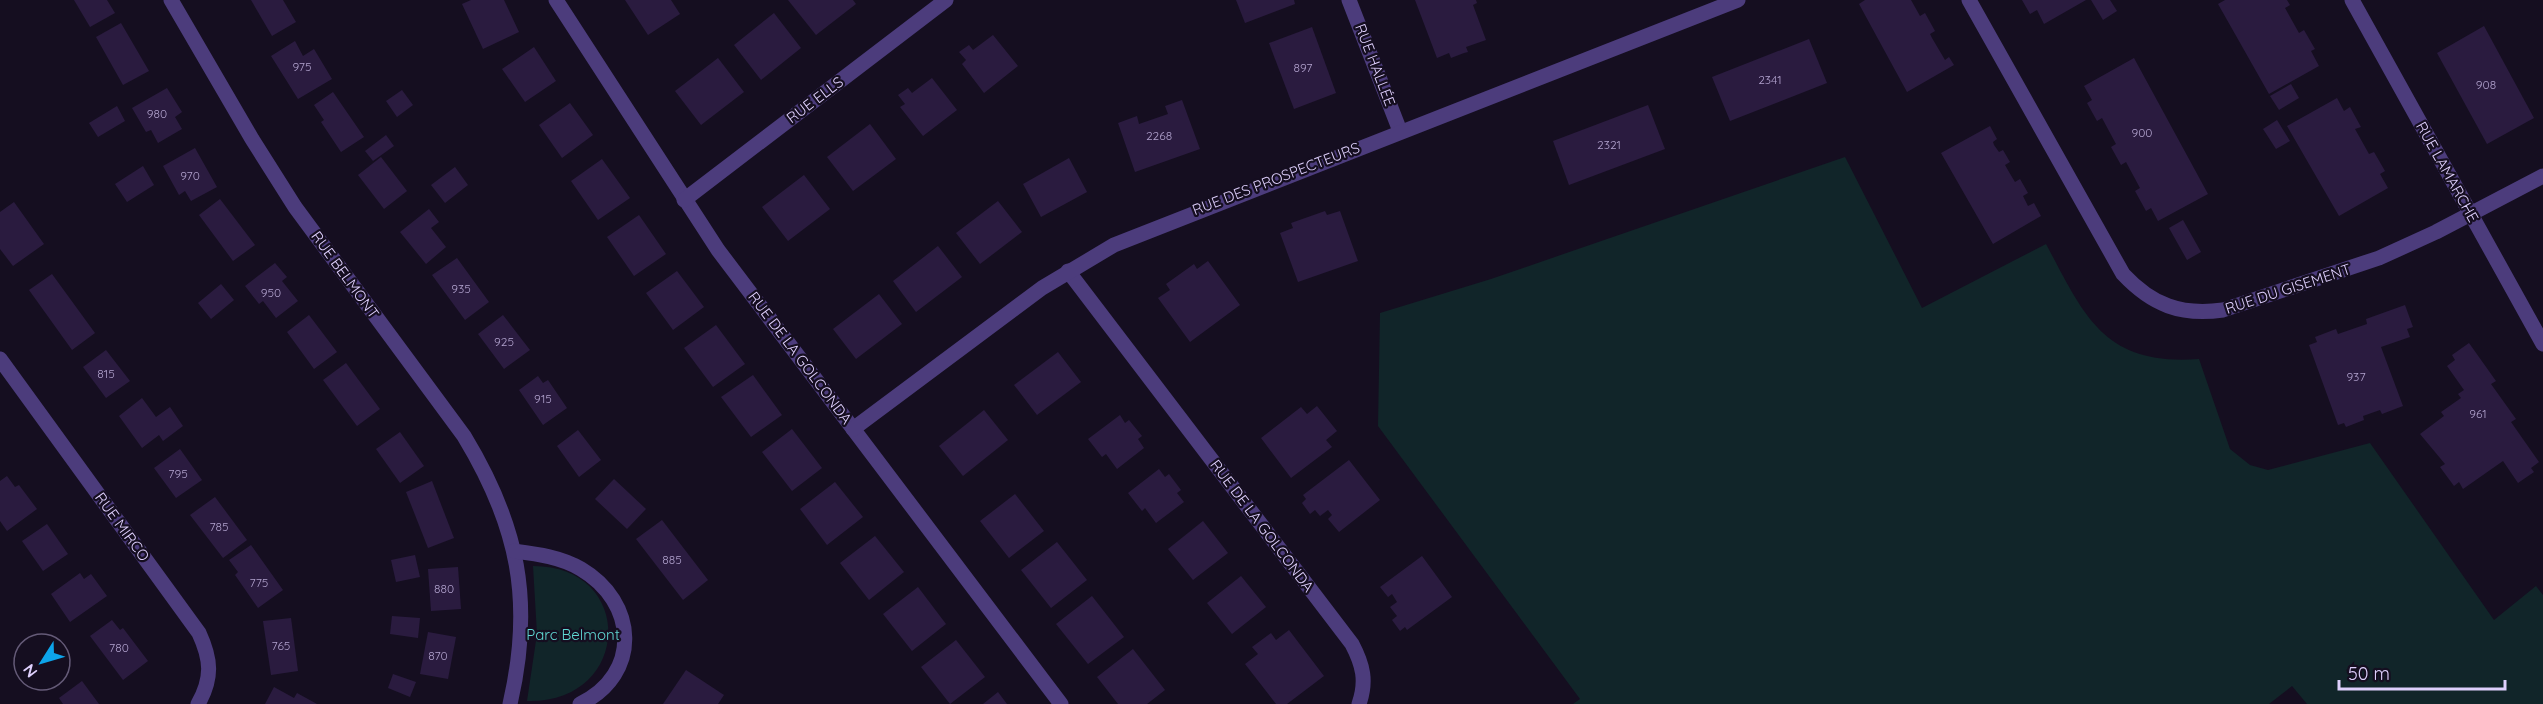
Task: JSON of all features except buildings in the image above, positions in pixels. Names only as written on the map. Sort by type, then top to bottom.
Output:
[{"type":"street","name":"RUE BELMONT","points":[[171,0],[252,139],[295,207],[464,436],[500,502],[519,578],[521,622],[516,678],[510,704]]},
{"type":"street","name":"RUE DE LA GOLCONDA","points":[[556,0],[684,200],[853,429],[1061,704]]},
{"type":"street","name":"RUE ELLS","points":[[684,200],[946,0]]},
{"type":"street","name":"RUE HALLÉE","points":[[1349,0],[1400,131]]},
{"type":"street","name":"RUE DES PROSPECTEURS","points":[[853,429],[1068,271],[1137,234],[1738,0]]},
{"type":"street","name":"RUE DU GISEMENT","points":[[1969,0],[2123,274],[2138,290],[2157,303],[2178,311],[2200,313],[2223,310],[2357,267],[2419,240],[2543,176]]},
{"type":"street","name":"RUE LAMARCHE","points":[[2352,0],[2543,344]]},
{"type":"street","name":"RUE DE LA GOLCONDA","points":[[1068,271],[1352,644],[1364,674],[1364,690],[1359,704]]},
{"type":"street","name":"RUE MIRCO","points":[[0,359],[199,633],[209,654],[210,669],[209,681],[198,704]]},
{"type":"street","points":[[514,551],[554,557],[580,568],[614,598],[624,621],[626,645],[618,669],[604,689],[580,704]]},
{"type":"green space","points":[[1845,157],[1922,308],[2046,244],[2086,314],[2119,345],[2140,354],[2167,359],[2199,359],[2230,449],[2250,465],[2268,470],[2370,443],[2494,620],[2536,586],[2543,595],[2543,704],[2307,704],[2292,686],[2269,704],[1573,704],[1580,699],[1378,426],[1380,313],[1491,279]]},
{"type":"green space","name":"Parc Belmont","points":[[533,566],[567,572],[591,588],[604,610],[608,635],[602,660],[587,681],[562,696],[527,701],[537,634]]}]
